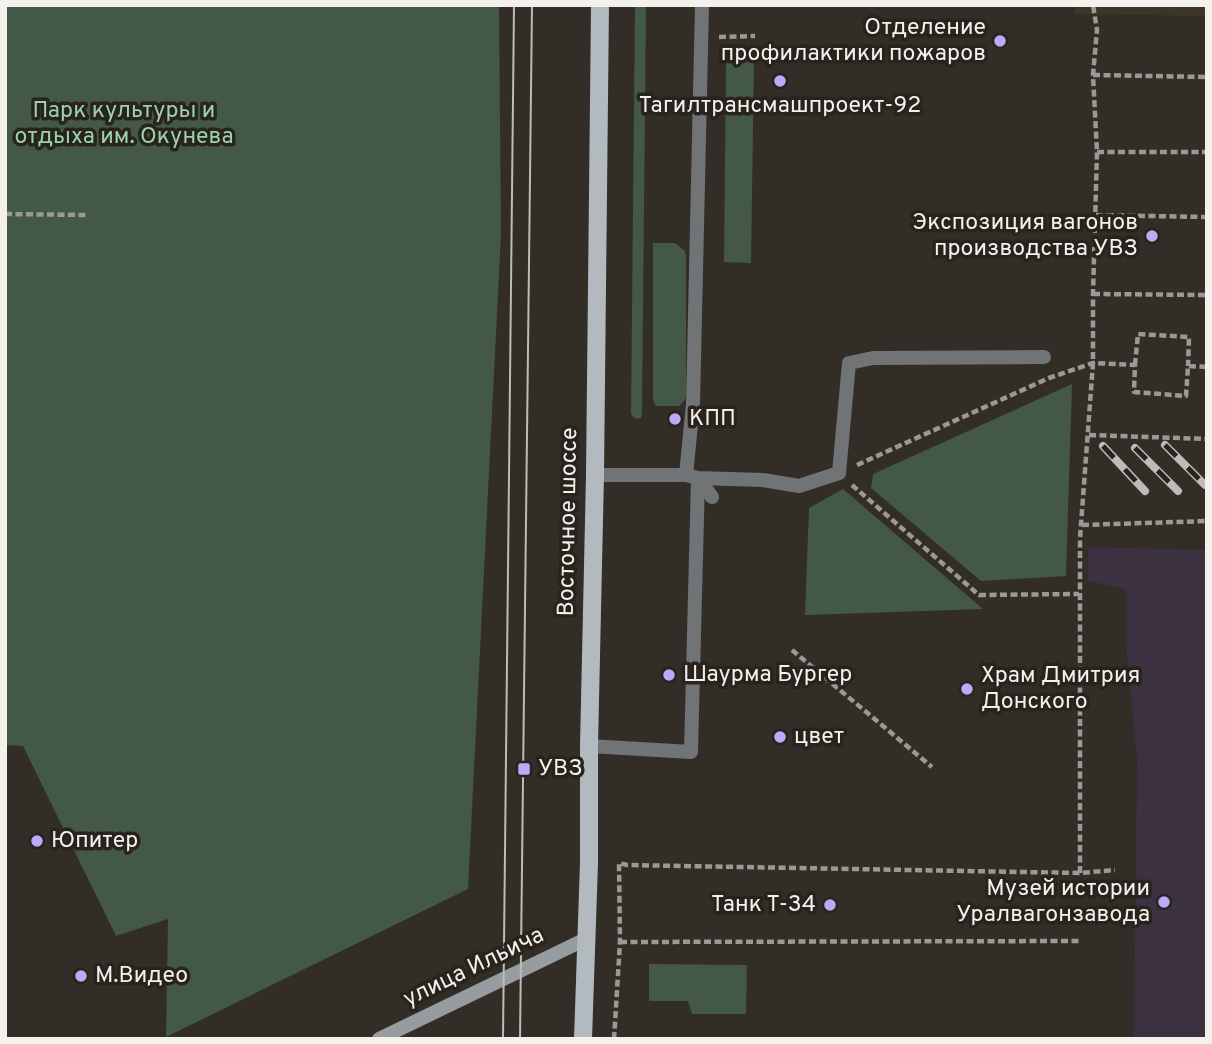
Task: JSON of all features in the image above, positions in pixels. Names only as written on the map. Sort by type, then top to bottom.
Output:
[{"type":"main road","name":"Восточное шоссе","points":[[583,1039],[588,938],[600,5]]},
{"type":"street","name":"улица Ильича","points":[[379,1039],[588,938]]},
{"type":"lane","points":[[589,746],[695,752],[692,476],[702,5]]},
{"type":"lane","points":[[595,475],[692,476],[799,485],[839,473],[849,363],[873,358],[1044,358]]},
{"type":"lane","points":[[692,476],[712,496]]},
{"type":"path","points":[[1080,873],[1079,594],[1081,525],[1093,363],[1097,152],[1093,75],[1097,30],[1093,5]]},
{"type":"path","points":[[715,37],[755,36]]},
{"type":"path","points":[[1093,75],[1207,77]]},
{"type":"path","points":[[1097,152],[1207,152]]},
{"type":"path","points":[[5,214],[86,215]]},
{"type":"path","points":[[1096,215],[1207,217]]},
{"type":"path","points":[[1093,294],[1207,295]]},
{"type":"path","points":[[1138,334],[1189,337],[1186,396],[1134,392],[1135,365],[1138,334]]},
{"type":"path","points":[[1079,594],[979,595],[839,473],[1049,379],[1093,363],[1135,365]]},
{"type":"path","points":[[1188,366],[1207,367]]},
{"type":"path","points":[[1089,435],[1207,439]]},
{"type":"path","points":[[1081,525],[1207,521]]},
{"type":"path","points":[[792,650],[932,767]]},
{"type":"path","points":[[614,1039],[620,942],[619,863],[1080,873],[1115,870]]},
{"type":"path","points":[[620,942],[1080,941]]},
{"type":"shaded area","points":[[1075,5],[1207,5],[1207,16],[1075,14]]},
{"type":"shaded area","points":[[1088,547],[1207,550],[1207,1039],[1134,1039],[1137,758],[1127,655],[1126,589],[1088,581]]},
{"type":"green space","name":"Парк культуры и отдыха им. Окунева","points":[[5,5],[499,5],[501,234],[468,889],[166,1037],[168,919],[116,936],[23,746],[5,745]]},
{"type":"green space","points":[[635,5],[646,5],[642,413],[638,419],[631,414]]},
{"type":"green space","points":[[726,61],[754,62],[751,263],[724,262]]},
{"type":"green space","points":[[653,243],[675,243],[686,255],[686,395],[679,406],[656,406],[653,400]]},
{"type":"green space","points":[[1072,384],[1066,576],[981,581],[871,488],[873,474]]},
{"type":"green space","points":[[843,489],[983,609],[805,615],[809,508]]},
{"type":"green space","points":[[649,964],[747,965],[746,1014],[692,1014],[688,1001],[649,1001]]},
{"type":"tram line","points":[[503,1039],[514,5]]},
{"type":"tram line","points":[[520,1039],[532,5]]},
{"type":"railway","points":[[1165,445],[1205,485]]},
{"type":"railway","points":[[1103,446],[1145,491]]},
{"type":"railway","points":[[1135,448],[1178,491]]},
{"type":"place","name":"Отделение профилактики пожаров","points":[[1000,41]]},
{"type":"place","name":"Тагилтрансмашпроект-92","points":[[780,81]]},
{"type":"place","name":"Экспозиция вагонов производства УВЗ","points":[[1152,236]]},
{"type":"place","name":"КПП","points":[[675,419]]},
{"type":"place","name":"Шаурма Бургер","points":[[669,675]]},
{"type":"place","name":"Храм Дмитрия Донского","points":[[967,689]]},
{"type":"place","name":"цвет","points":[[780,737]]},
{"type":"place","name":"УВЗ","points":[[524,769]]},
{"type":"place","name":"Юпитер","points":[[37,841]]},
{"type":"place","name":"Музей истории Уралвагонзавода","points":[[1164,902]]},
{"type":"place","name":"Танк Т-34","points":[[830,905]]},
{"type":"place","name":"М.Видео","points":[[81,976]]}]
